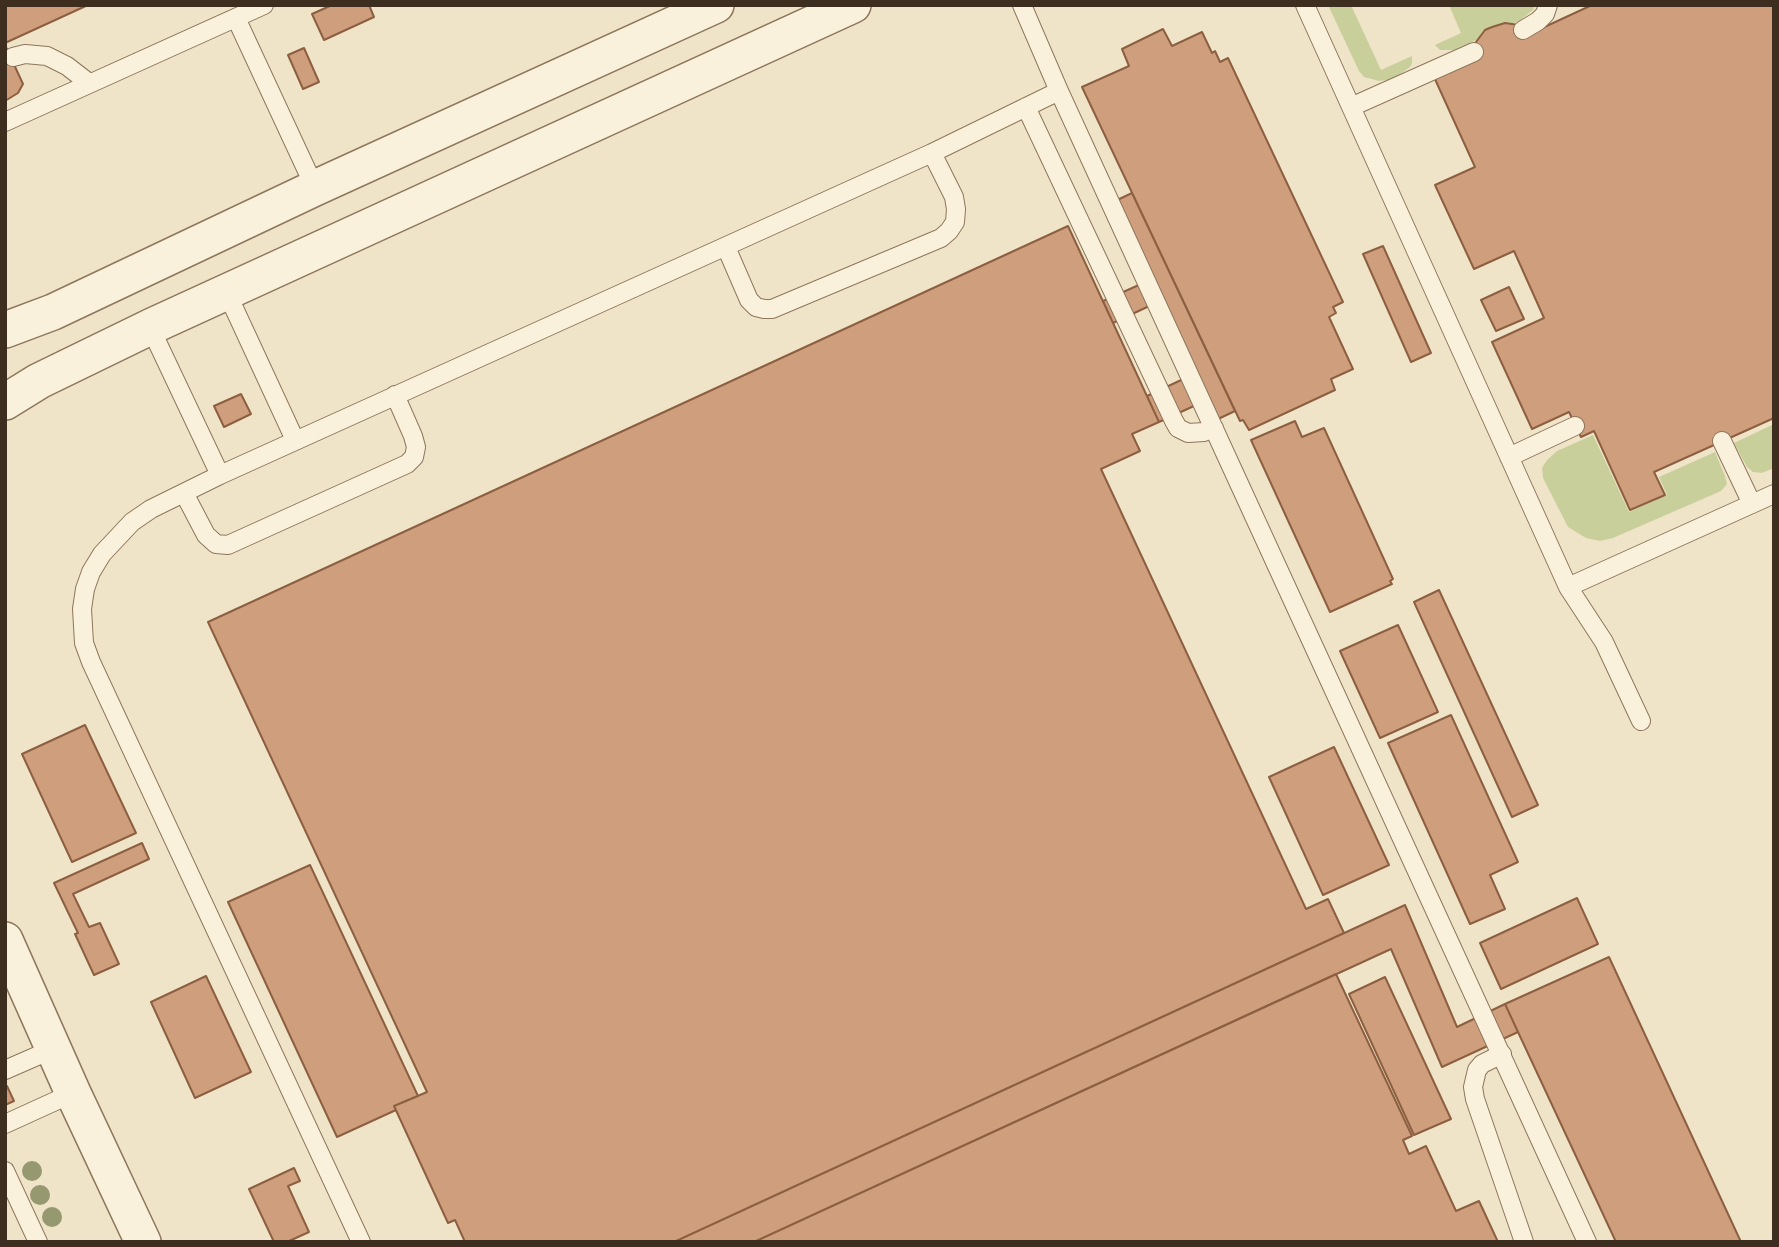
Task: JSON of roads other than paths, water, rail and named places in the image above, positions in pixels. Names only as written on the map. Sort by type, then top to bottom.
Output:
[{"type":"street","points":[[5,330],[53,312],[315,188],[716,5]]},
{"type":"street","points":[[5,402],[39,381],[150,327],[853,5]]},
{"type":"street","points":[[5,940],[143,1242]]},
{"type":"lane","points":[[5,122],[264,5]]},
{"type":"lane","points":[[1022,5],[1587,1242]]},
{"type":"lane","points":[[1305,5],[1568,587],[1604,642],[1642,721]]},
{"type":"lane","points":[[1523,30],[1538,21],[1545,14],[1548,5]]},
{"type":"lane","points":[[236,18],[315,188]]},
{"type":"lane","points":[[1351,107],[1474,52]]},
{"type":"lane","points":[[13,57],[25,54],[47,56],[67,66],[89,83]]},
{"type":"lane","points":[[356,1240],[90,662],[84,643],[82,609],[91,572],[102,554],[132,522],[151,509],[220,475],[932,153],[1059,90]]},
{"type":"lane","points":[[1026,107],[1178,428],[1188,433],[1214,428]]},
{"type":"lane","points":[[726,247],[749,300],[756,307],[772,309],[941,238],[955,222],[956,209],[954,197],[932,153]]},
{"type":"lane","points":[[227,293],[295,440]]},
{"type":"lane","points":[[150,327],[220,475]]},
{"type":"lane","points":[[184,493],[206,535],[216,544],[228,545],[407,464],[414,457],[416,447],[395,395]]},
{"type":"lane","points":[[1509,457],[1575,426]]},
{"type":"lane","points":[[1722,441],[1752,504]]},
{"type":"lane","points":[[1568,587],[1774,494]]},
{"type":"lane","points":[[5,1070],[53,1049]]},
{"type":"lane","points":[[1502,1055],[1482,1064],[1477,1070],[1473,1087],[1524,1242]]},
{"type":"lane","points":[[5,1124],[73,1093]]},
{"type":"lane","points":[[5,1171],[38,1242]]}]
